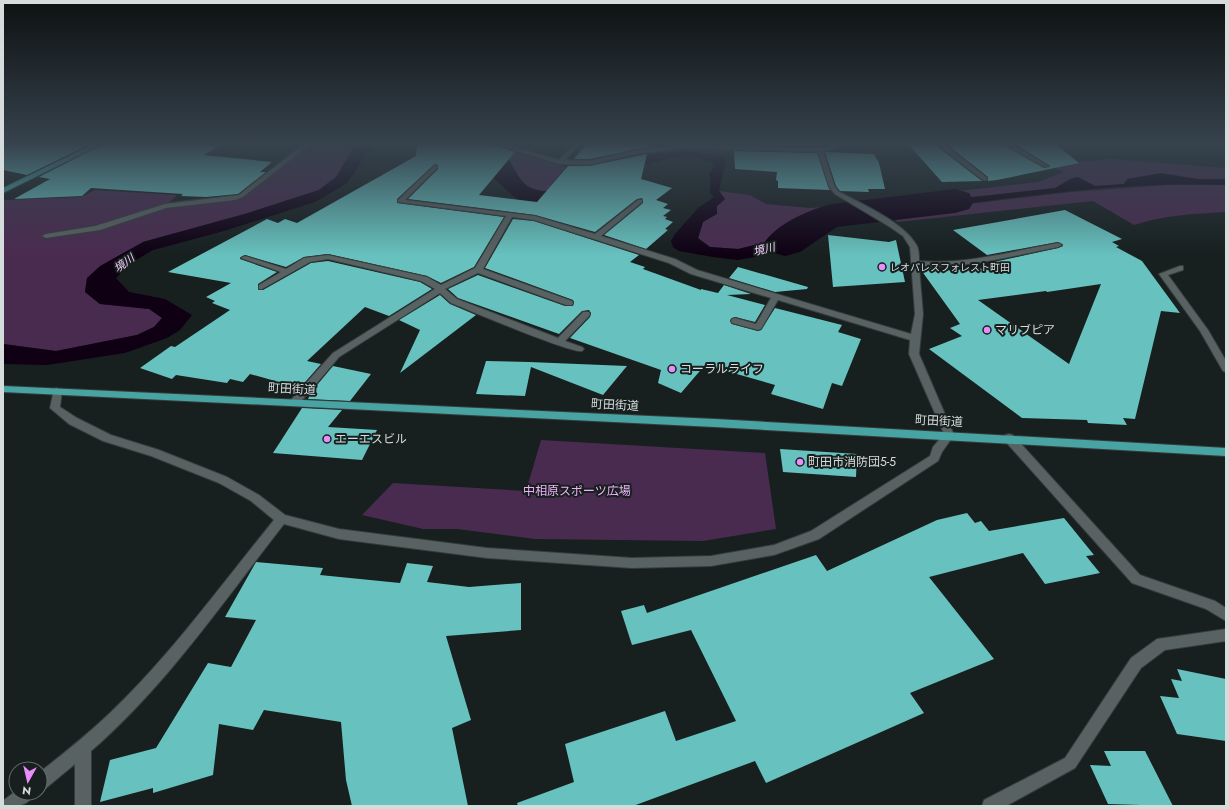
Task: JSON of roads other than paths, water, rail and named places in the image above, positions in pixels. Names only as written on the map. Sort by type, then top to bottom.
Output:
[{"type":"main road","points":[[3,191],[24,181]]},
{"type":"main road","name":"町田街道","points":[[3,389],[131,393],[294,403],[1010,438],[1226,452]]},
{"type":"street","points":[[46,236],[97,228],[165,206],[241,196],[261,181]]},
{"type":"street","points":[[421,181],[400,201],[535,218],[672,261],[694,272],[915,338]]},
{"type":"street","points":[[57,391],[55,408],[73,421],[107,438],[155,453],[223,480],[255,498],[281,519],[339,534],[487,553],[632,563],[711,561],[774,550],[815,535],[934,458],[949,435],[915,358],[915,338],[919,314],[914,247],[906,235],[888,222],[836,193],[830,181]]},
{"type":"street","points":[[596,237],[640,201]]},
{"type":"street","points":[[294,403],[336,355],[440,289],[478,270],[494,245],[510,215]]},
{"type":"street","points":[[916,263],[941,265],[958,264],[1058,244]]},
{"type":"street","points":[[262,287],[308,260],[328,257],[424,279],[440,289],[454,301],[579,349]]},
{"type":"street","points":[[245,258],[286,272]]},
{"type":"street","points":[[1180,268],[1163,274],[1204,330],[1226,369]]},
{"type":"street","points":[[478,270],[569,302]]},
{"type":"street","points":[[735,320],[758,327],[776,297]]},
{"type":"street","points":[[559,342],[586,314]]},
{"type":"street","points":[[1010,438],[1136,579],[1210,605],[1226,615]]},
{"type":"street","points":[[48,776],[83,748],[124,710],[188,637],[281,519]]},
{"type":"street","points":[[990,806],[1070,763],[1136,663],[1141,659],[1162,644],[1226,635]]},
{"type":"street","points":[[83,748],[83,806]]},
{"type":"water","points":[[331,181],[348,181],[346,184],[315,202],[224,231],[153,250],[131,263],[116,278],[129,292],[165,299],[192,315],[180,330],[167,338],[125,353],[47,365],[3,364],[3,344],[56,351],[137,335],[154,327],[162,318],[149,309],[100,304],[85,292],[87,278],[100,266],[143,242],[248,213],[319,190]]},
{"type":"water","points":[[497,181],[522,181],[529,187],[541,191],[570,187],[586,182],[599,181],[528,206],[513,196]]},
{"type":"water","points":[[711,181],[721,181],[719,191],[725,199],[717,206],[717,214],[703,222],[698,238],[710,247],[738,249],[771,241],[813,217],[848,209],[861,216],[829,219],[798,247],[755,257],[738,260],[679,251],[673,247],[671,241],[675,234],[698,208],[714,197],[710,193]]},
{"type":"water","points":[[1067,181],[1085,181],[1095,186],[1124,184],[1126,181],[1226,181],[1226,185],[1183,184],[1055,193],[885,214],[873,208],[1055,188]]},
{"type":"waterway","name":"境川","points":[[785,243],[822,219],[832,216],[955,201]]},
{"type":"place","name":"レオパレスフォレスト町田","points":[[882,267]]},
{"type":"place","name":"マリブピア","points":[[987,330]]},
{"type":"place","name":"コーラルライフ","points":[[672,369]]},
{"type":"place","name":"エーエスビル","points":[[327,439]]},
{"type":"place","name":"町田市消防団5-5","points":[[800,462]]},
{"type":"park label","name":"中相原スポーツ広場","points":[[577,491]]}]
